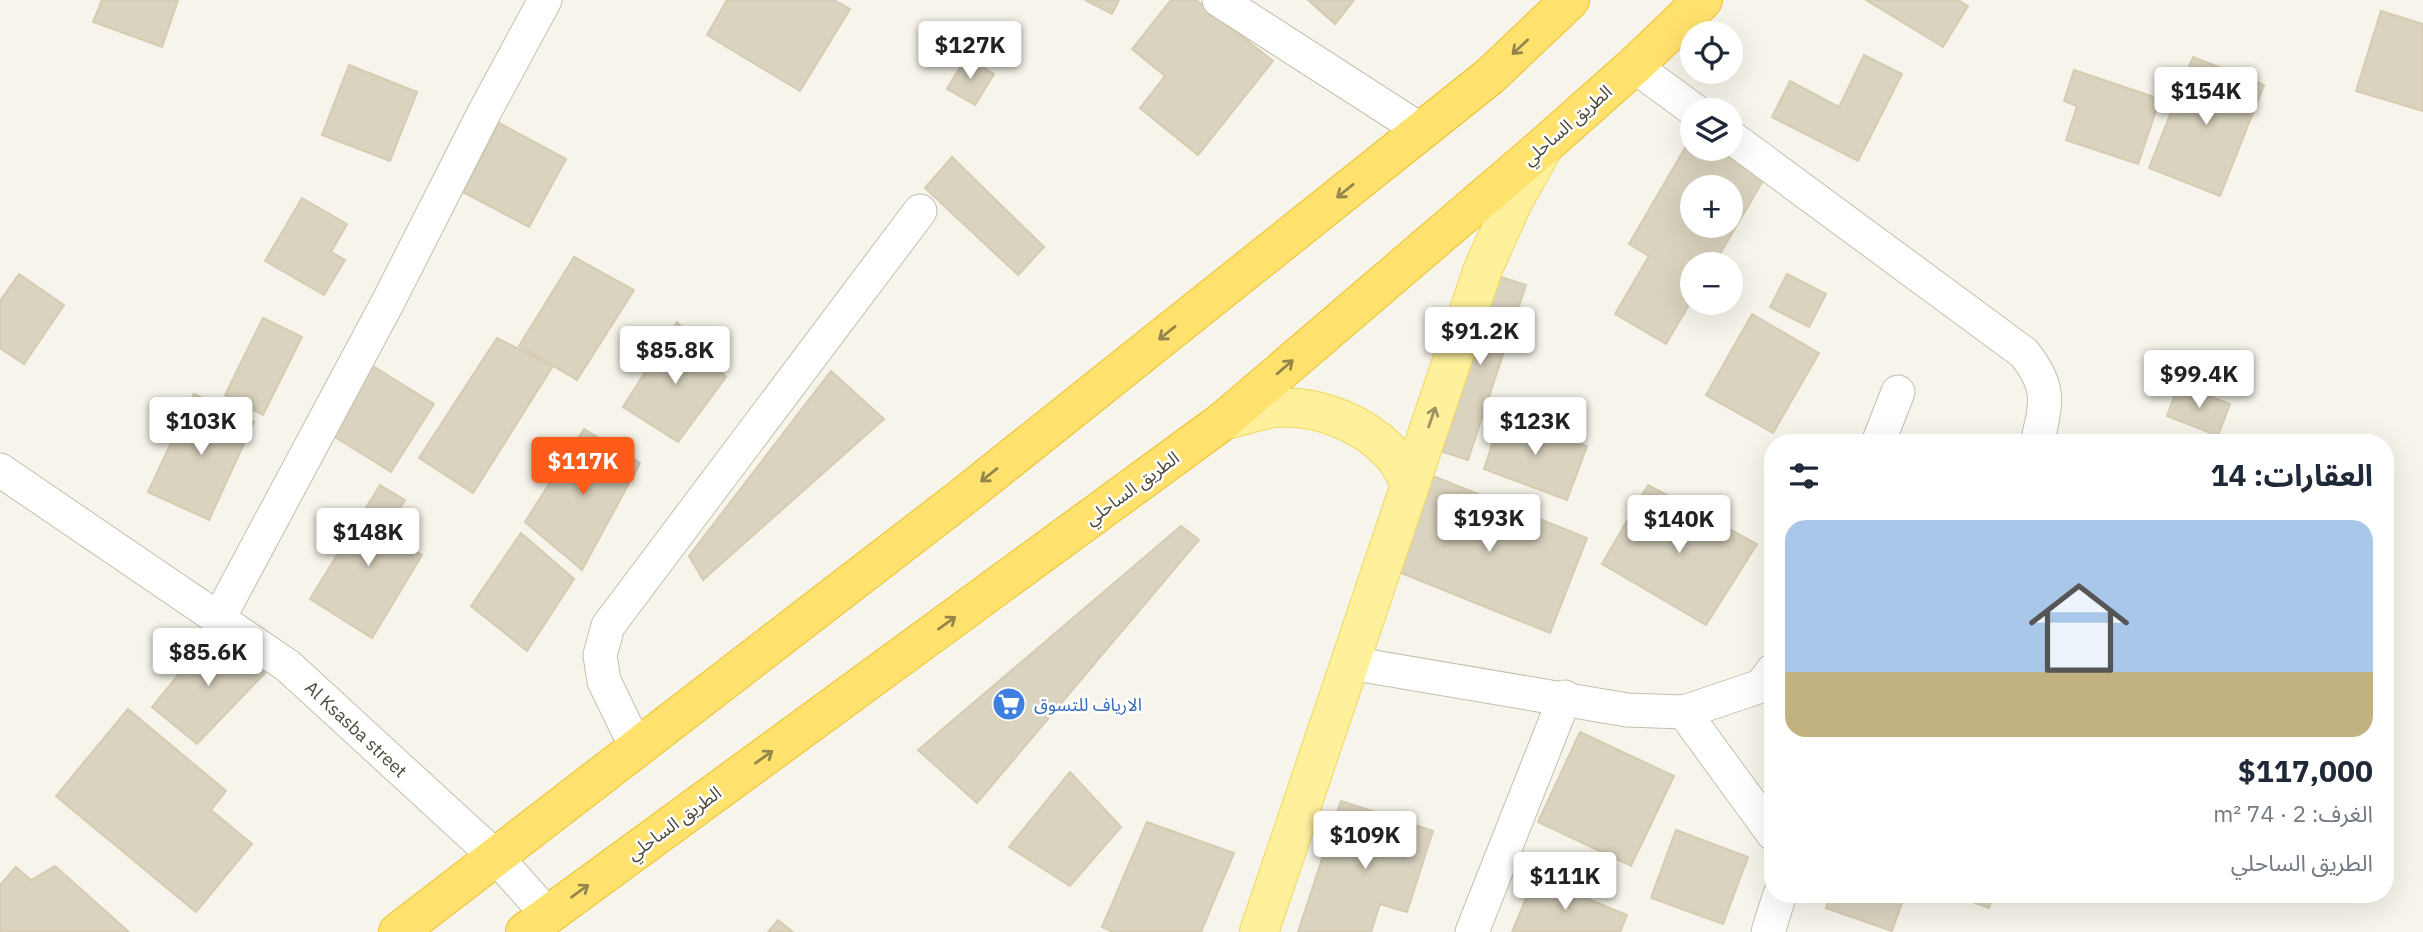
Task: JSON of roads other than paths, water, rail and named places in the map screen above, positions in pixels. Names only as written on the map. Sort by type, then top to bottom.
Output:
[{"type":"highway","points":[[398,932],[960,499],[1490,76],[1570,0]]},
{"type":"highway","name":"الطريق الساحلي","points":[[537,924],[1223,421],[1545,145],[1703,0]]},
{"type":"main road","points":[[1259,932],[1483,269],[1512,204],[1545,145]]},
{"type":"main road","points":[[1223,421],[1275,408],[1329,414],[1354,425],[1377,440],[1396,459],[1410,482]]},
{"type":"street","points":[[219,618],[545,0]]},
{"type":"street","points":[[1219,0],[1421,130]]},
{"type":"street","points":[[1634,66],[1680,100]]},
{"type":"street","points":[[1743,146],[2024,353],[2039,372],[2046,394],[2039,434]]},
{"type":"street","points":[[636,747],[604,681],[600,655],[608,626],[920,211]]},
{"type":"street","points":[[1882,434],[1898,392]]},
{"type":"street","name":"Al Ksasba street","points":[[0,470],[288,666],[496,857],[537,924]]},
{"type":"street","points":[[1350,663],[1627,710],[1684,712],[1761,686],[1764,682]]},
{"type":"street","points":[[1472,932],[1565,698]]},
{"type":"street","points":[[1684,712],[1764,822]]},
{"type":"street","points":[[1768,932],[1777,903]]},
{"type":"place","name":"الارياف للتسوق","points":[[1009,704]]}]
